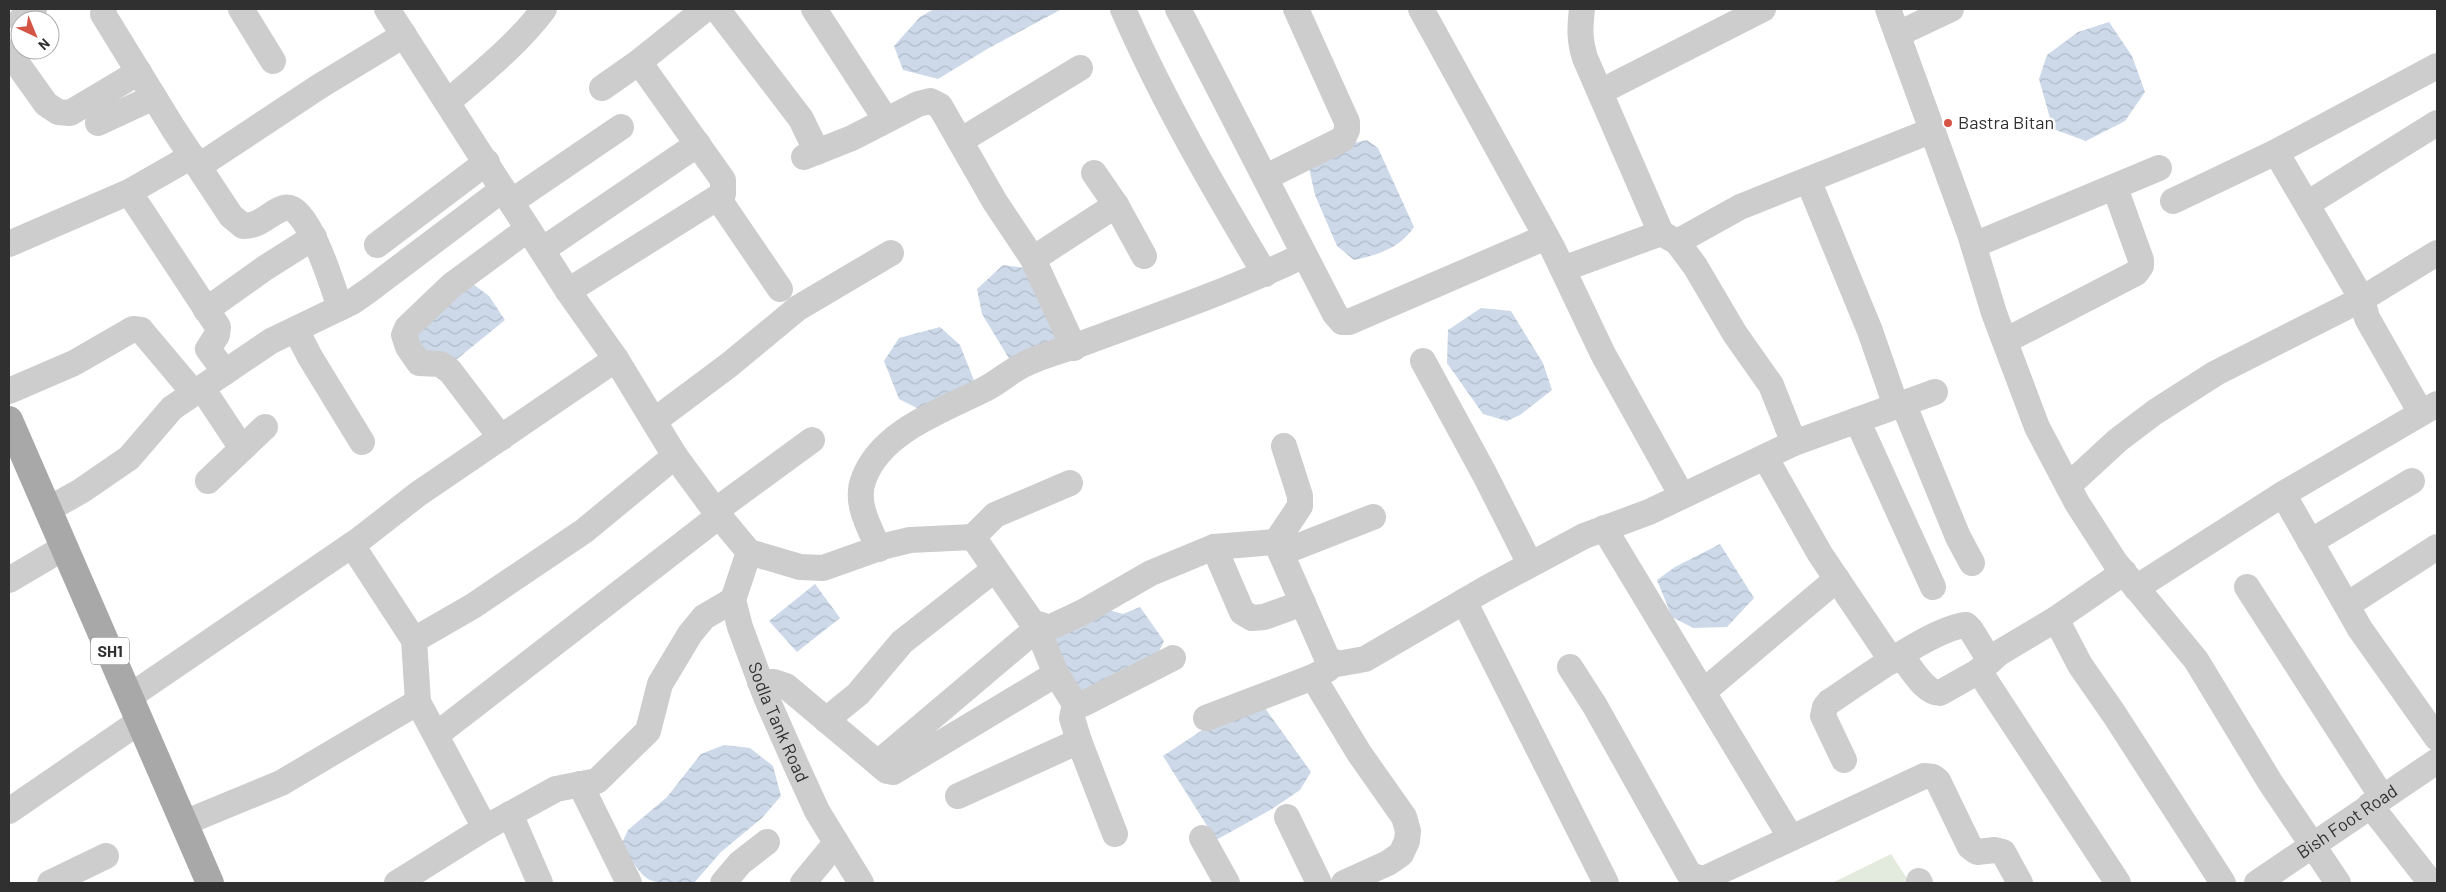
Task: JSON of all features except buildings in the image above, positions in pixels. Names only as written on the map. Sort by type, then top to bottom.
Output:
[{"type":"main road","name":"SH1","points":[[9,420],[210,883]]},
{"type":"street","points":[[104,9],[103,14],[231,216],[243,226],[254,226],[285,208],[292,208],[298,212],[314,236],[340,308]]},
{"type":"street","points":[[241,9],[273,61]]},
{"type":"street","points":[[387,9],[487,162],[568,292],[616,359],[676,456],[717,513],[749,552],[800,567],[823,568],[910,540],[973,537],[995,516],[1070,483]]},
{"type":"street","points":[[448,102],[484,71],[536,20],[544,9]]},
{"type":"street","points":[[814,9],[886,120]]},
{"type":"street","points":[[1123,9],[1146,62],[1202,167],[1265,274]]},
{"type":"street","points":[[1178,9],[1266,177],[1304,255],[1335,314],[1342,322],[1349,322],[1546,237]]},
{"type":"street","points":[[1266,177],[1342,139],[1347,130],[1347,122],[1296,9]]},
{"type":"street","points":[[1421,9],[1546,237],[1603,354],[1682,496]]},
{"type":"street","points":[[1582,9],[1579,30],[1580,42],[1600,92],[1669,238],[1695,266],[1735,334],[1771,385],[1794,443]]},
{"type":"street","points":[[1600,92],[1763,9]]},
{"type":"street","points":[[1888,9],[1974,245],[2005,342],[2037,427],[2068,486],[2110,555],[2196,660],[2270,782],[2338,883]]},
{"type":"street","points":[[1898,34],[1951,9]]},
{"type":"street","points":[[602,88],[718,10],[801,120],[810,154],[852,138],[918,104],[930,101],[940,106],[995,202],[1033,259],[1074,348]]},
{"type":"street","points":[[9,244],[196,161],[404,35]]},
{"type":"street","points":[[9,52],[46,104],[58,112],[70,113],[139,72]]},
{"type":"street","points":[[568,292],[723,194],[723,180],[640,62]]},
{"type":"street","points":[[2173,202],[2276,152],[2437,66]]},
{"type":"street","points":[[960,141],[1080,68]]},
{"type":"street","points":[[98,123],[154,97]]},
{"type":"street","points":[[2307,204],[2437,123]]},
{"type":"street","points":[[47,510],[81,491],[129,458],[172,408],[271,341],[340,308],[368,291],[507,195],[621,126]]},
{"type":"street","points":[[1562,269],[1669,238],[1740,207],[1933,130]]},
{"type":"street","points":[[501,438],[450,371],[440,364],[419,363],[408,347],[404,335],[407,328],[452,286],[698,144]]},
{"type":"street","points":[[1765,457],[1837,579],[1897,658],[1933,693],[1940,693],[1985,666],[1999,653],[2056,619],[2130,580],[2429,409],[2367,318],[2362,299],[2276,152]]},
{"type":"street","points":[[377,245],[487,162]]},
{"type":"street","points":[[1974,245],[2159,168]]},
{"type":"street","points":[[1094,173],[1116,205],[1144,256]]},
{"type":"street","points":[[1808,180],[1900,404],[1958,537],[1972,563]]},
{"type":"street","points":[[2005,342],[2136,274],[2141,266],[2141,260],[2114,188]]},
{"type":"street","points":[[129,192],[219,331],[208,348],[225,372]]},
{"type":"street","points":[[718,198],[780,289]]},
{"type":"street","points":[[1033,259],[1116,205]]},
{"type":"street","points":[[206,310],[314,236]]},
{"type":"street","points":[[654,421],[729,365],[798,308],[891,253]]},
{"type":"street","points":[[2068,486],[2125,434],[2155,412],[2216,373],[2362,299],[2437,253]]},
{"type":"street","points":[[879,549],[867,522],[859,496],[864,478],[875,455],[918,421],[985,389],[1026,363],[1074,348],[1265,274],[1304,255]]},
{"type":"street","points":[[9,391],[74,363],[133,329],[141,330],[198,390],[241,447]]},
{"type":"street","points":[[296,330],[310,357],[362,442]]},
{"type":"street","points":[[130,697],[352,545],[418,494],[616,359]]},
{"type":"street","points":[[1423,361],[1485,475],[1530,564]]},
{"type":"street","points":[[1206,718],[1313,677],[1337,664],[1365,659],[1464,601],[1584,536],[1649,512],[1794,443],[1935,392]]},
{"type":"street","points":[[1858,420],[1933,587]]},
{"type":"street","points":[[208,480],[241,447],[265,427]]},
{"type":"street","points":[[436,735],[812,440]]},
{"type":"street","points":[[1278,548],[1300,506],[1300,496],[1284,446]]},
{"type":"street","points":[[414,640],[473,606],[584,531],[676,456]]},
{"type":"street","points":[[2310,542],[2412,481]]},
{"type":"street","points":[[2282,494],[2360,628],[2437,738]]},
{"type":"street","points":[[973,537],[1032,622],[1039,627],[1050,628],[1084,612],[1151,573],[1214,547],[1278,548],[1373,517]]},
{"type":"street","points":[[1604,528],[1791,838]]},
{"type":"street","points":[[352,545],[414,640],[418,702],[485,828]]},
{"type":"street","points":[[9,580],[65,547]]},
{"type":"street","points":[[1214,547],[1242,612],[1252,618],[1264,617],[1303,603]]},
{"type":"street","points":[[2347,605],[2437,547]]},
{"type":"street","points":[[1278,548],[1327,658],[1337,664]]},
{"type":"street","points":[[397,883],[485,828],[556,788],[598,781],[648,731],[660,684],[669,667],[690,634],[704,618],[733,600],[749,552]]},
{"type":"street","points":[[826,720],[868,684],[902,642],[995,569]]},
{"type":"street","points":[[1703,692],[1837,579]]},
{"type":"street","points":[[2247,587],[2376,801],[2431,874]]},
{"type":"street","name":"Sodla Tank Road","points":[[733,600],[760,682],[796,766],[817,811],[860,883]]},
{"type":"street","points":[[1464,601],[1606,883]]},
{"type":"street","points":[[2056,619],[2080,665],[2114,714],[2223,883]]},
{"type":"street","points":[[1844,760],[1823,716],[1825,707],[1897,658],[1935,635],[1957,626],[1966,625],[1971,630],[1985,666],[2118,883]]},
{"type":"street","points":[[1039,627],[1056,674],[1075,704],[1072,718],[1079,741],[1115,834]]},
{"type":"street","points":[[878,763],[1039,627]]},
{"type":"street","points":[[1075,704],[1083,704],[1173,658]]},
{"type":"street","points":[[1570,667],[1596,706],[1689,874],[1698,878],[1706,878],[1924,776],[1933,776],[1938,782],[1970,846],[1977,852],[1995,850],[2003,852],[2020,883]]},
{"type":"street","points":[[760,682],[774,682],[786,686],[887,770],[899,770],[1056,674]]},
{"type":"street","points":[[1313,677],[1359,754],[1404,817],[1408,831],[1407,841],[1400,854],[1344,883]]},
{"type":"street","points":[[184,823],[281,782],[418,702]]},
{"type":"street","points":[[9,811],[140,721]]},
{"type":"street","points":[[958,796],[1079,741]]},
{"type":"street","name":"Bish Foot Road","points":[[2257,883],[2437,761]]},
{"type":"street","points":[[580,784],[629,883]]},
{"type":"street","points":[[510,814],[540,883]]},
{"type":"street","points":[[1287,817],[1319,883]]},
{"type":"street","points":[[1202,838],[1227,883]]},
{"type":"street","points":[[724,883],[740,863],[766,842]]},
{"type":"street","points":[[803,883],[836,843]]},
{"type":"street","points":[[50,883],[106,856]]},
{"type":"shaded area","points":[[1891,854],[1910,883],[1832,883]]},
{"type":"water","points":[[934,9],[1062,9],[989,48],[938,79],[903,70],[894,46],[920,17]]},
{"type":"water","points":[[2109,22],[2132,56],[2145,92],[2125,121],[2086,141],[2053,129],[2039,79],[2047,55],[2078,32]]},
{"type":"water","points":[[1367,140],[1378,148],[1414,227],[1402,240],[1388,250],[1354,260],[1337,246],[1315,195],[1309,168],[1354,143]]},
{"type":"water","points":[[1003,265],[1025,268],[1062,350],[1016,370],[982,314],[977,289]]},
{"type":"water","points":[[469,281],[489,296],[505,320],[451,364],[401,347]]},
{"type":"water","points":[[1481,308],[1511,311],[1543,363],[1552,390],[1520,415],[1507,421],[1483,414],[1447,363],[1448,330]]},
{"type":"water","points":[[940,327],[960,345],[975,383],[925,412],[899,399],[884,361],[899,338]]},
{"type":"water","points":[[1720,544],[1754,598],[1727,627],[1693,628],[1672,617],[1657,580],[1675,567]]},
{"type":"water","points":[[815,584],[840,618],[797,652],[769,621]]},
{"type":"water","points":[[1140,607],[1164,641],[1156,658],[1083,692],[1061,668],[1047,642],[1109,610],[1123,614]]},
{"type":"water","points":[[1265,708],[1311,772],[1300,790],[1272,809],[1216,840],[1163,756],[1210,725]]},
{"type":"water","points":[[724,745],[750,748],[773,766],[781,796],[762,818],[721,852],[694,883],[666,883],[650,880],[638,869],[621,845],[628,830],[667,797],[701,754]]},
{"type":"place","name":"Bastra Bitan","points":[[1948,123]]}]
